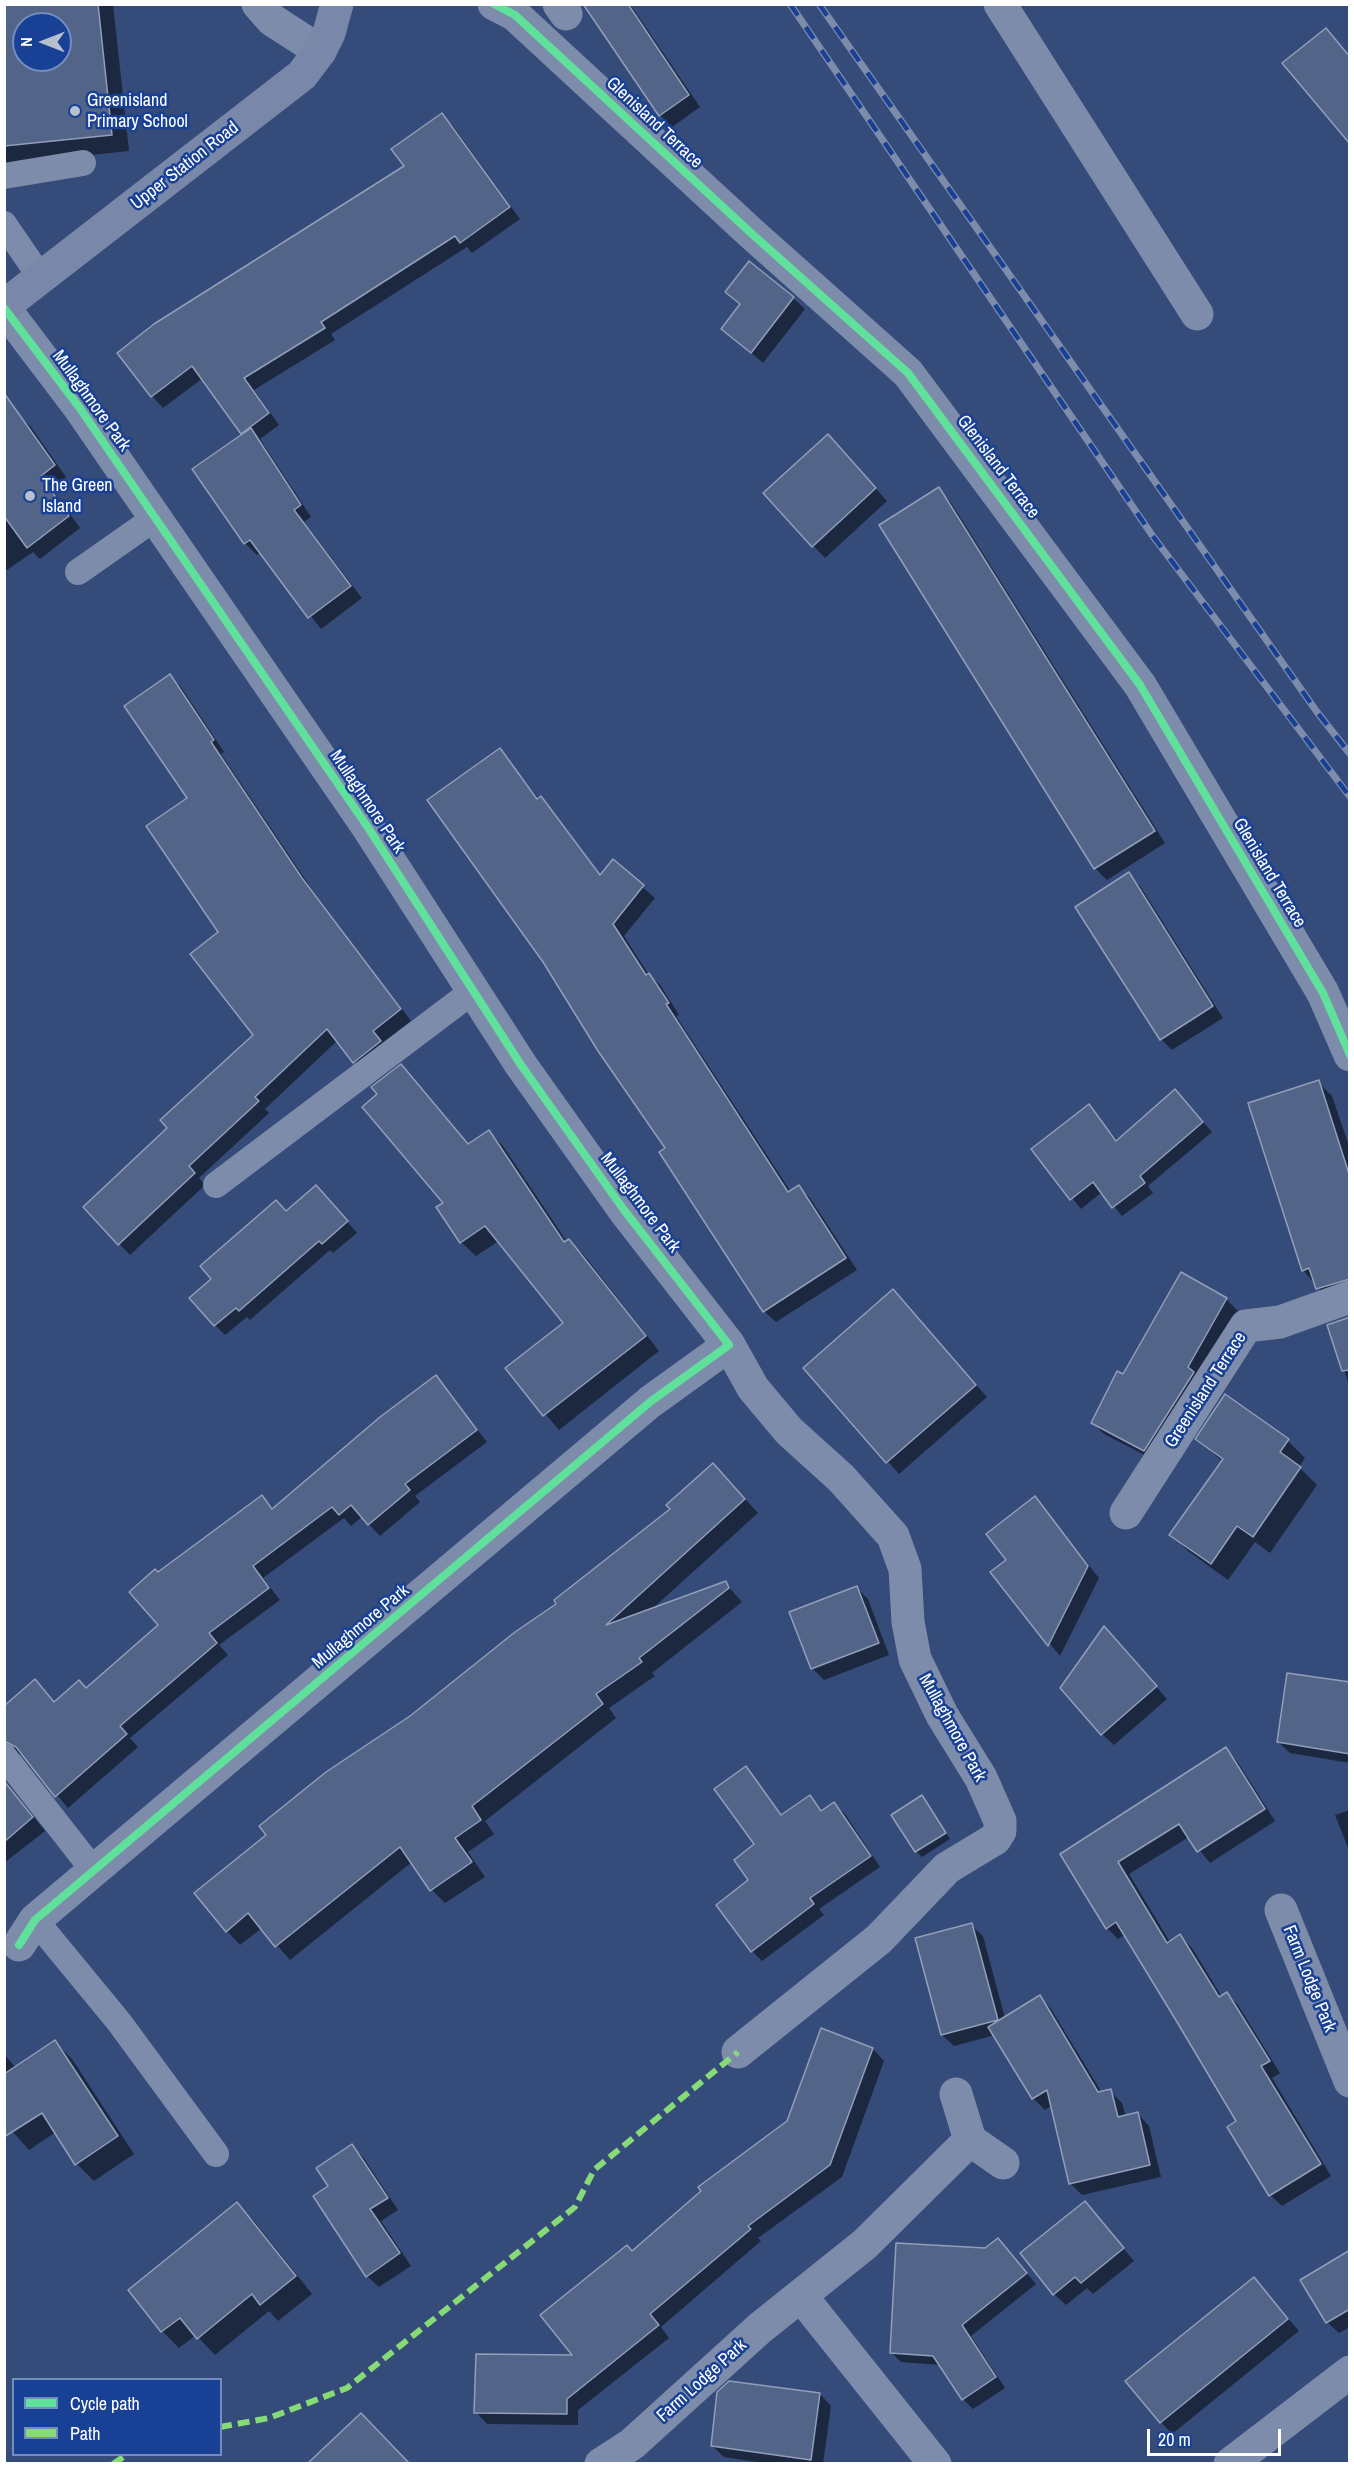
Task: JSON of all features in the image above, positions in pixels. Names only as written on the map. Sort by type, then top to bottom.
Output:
[{"type":"main road","name":"Upper Station Road","points":[[4,307],[302,75],[320,51],[329,33],[337,4]]},
{"type":"street","points":[[258,4],[272,20],[320,51]]},
{"type":"street","name":"Glenisland Terrace","points":[[494,4],[515,15],[751,233],[908,373],[1140,685],[1323,993],[1350,1056]]},
{"type":"street","points":[[1000,4],[1197,314]]},
{"type":"street","name":"Mullaghmore Park","points":[[4,307],[79,407],[369,829],[521,1065],[624,1210],[729,1345],[753,1389],[789,1431],[841,1478],[893,1536],[905,1569],[908,1622],[915,1659],[942,1715],[981,1778],[1000,1821],[1000,1832],[995,1839],[947,1868],[879,1939],[738,2052]]},
{"type":"street","name":"Greenisland Terrace","points":[[1126,1513],[1246,1326],[1280,1322],[1350,1297]]},
{"type":"street","name":"Mullaghmore Park","points":[[27,1933],[94,1871],[650,1402],[729,1345]]},
{"type":"street","name":"Farm Lodge Park","points":[[1281,1910],[1350,2081]]},
{"type":"street","points":[[956,2094],[970,2140],[1003,2163]]},
{"type":"street","name":"Farm Lodge Park","points":[[601,2463],[632,2444],[760,2328],[865,2244],[970,2140]]},
{"type":"street","points":[[801,2296],[935,2463]]},
{"type":"street","points":[[1230,2463],[1350,2372]]},
{"type":"lane","points":[[4,176],[83,163]]},
{"type":"lane","points":[[4,224],[41,278]]},
{"type":"lane","points":[[78,572],[154,518]]},
{"type":"lane","points":[[216,1185],[473,991]]},
{"type":"lane","points":[[4,1756],[94,1871]]},
{"type":"lane","points":[[27,1933],[119,2022],[216,2154]]},
{"type":"building","points":[[4,4],[98,4],[112,135],[4,146]]},
{"type":"building","points":[[583,4],[628,4],[689,95],[659,116]]},
{"type":"building","points":[[1326,28],[1350,57],[1350,144],[1282,63]]},
{"type":"building","points":[[442,113],[510,207],[460,243],[455,236],[321,322],[325,328],[244,378],[269,413],[241,434],[192,366],[151,397],[117,353],[154,324],[404,166],[391,149]]},
{"type":"building","points":[[749,261],[794,297],[751,353],[721,329],[740,304],[725,292]]},
{"type":"building","name":"The Green Island","points":[[4,393],[55,465],[41,476],[69,516],[27,548],[4,516]]},
{"type":"building","points":[[251,428],[301,505],[294,510],[351,586],[308,618],[250,540],[244,544],[192,469]]},
{"type":"building","points":[[828,434],[876,488],[812,547],[763,493]]},
{"type":"building","points":[[939,487],[1155,831],[1094,869],[879,525]]},
{"type":"building","points":[[170,674],[214,740],[211,742],[302,878],[401,1009],[373,1031],[381,1041],[353,1063],[327,1029],[255,1097],[259,1101],[189,1166],[195,1173],[118,1245],[83,1207],[167,1128],[160,1120],[253,1035],[190,954],[218,932],[146,826],[187,798],[124,706]]},
{"type":"building","points":[[500,748],[537,799],[541,796],[600,875],[613,859],[644,885],[613,924],[646,975],[649,973],[669,1003],[666,1004],[788,1192],[799,1185],[846,1258],[763,1312],[659,1152],[665,1148],[598,1051],[543,962],[427,800]]},
{"type":"building","points":[[1129,872],[1213,1006],[1160,1040],[1075,907]]},
{"type":"building","points":[[401,1064],[468,1144],[489,1130],[564,1242],[569,1239],[646,1336],[543,1416],[505,1368],[563,1323],[485,1226],[460,1243],[436,1207],[443,1203],[362,1107],[377,1094],[371,1087]]},
{"type":"building","points":[[1319,1080],[1350,1177],[1350,1279],[1316,1289],[1309,1268],[1302,1271],[1248,1103]]},
{"type":"building","points":[[1175,1089],[1203,1122],[1140,1176],[1145,1183],[1112,1208],[1093,1182],[1070,1200],[1031,1149],[1089,1104],[1116,1141]]},
{"type":"building","points":[[316,1185],[348,1221],[322,1244],[319,1241],[239,1311],[236,1308],[214,1326],[189,1298],[211,1279],[200,1266],[276,1200],[286,1211]]},
{"type":"building","points":[[1181,1272],[1227,1298],[1188,1367],[1194,1372],[1144,1451],[1091,1423],[1117,1371],[1123,1374]]},
{"type":"building","points":[[893,1289],[976,1385],[886,1463],[803,1368]]},
{"type":"building","points":[[1350,1317],[1350,1370],[1342,1371],[1327,1325]]},
{"type":"building","points":[[436,1375],[477,1430],[405,1484],[410,1490],[368,1525],[351,1505],[339,1515],[332,1507],[253,1566],[269,1588],[209,1633],[217,1643],[120,1726],[127,1734],[55,1797],[16,1747],[4,1741],[4,1706],[35,1679],[54,1702],[79,1680],[86,1688],[158,1625],[129,1592],[155,1569],[158,1572],[262,1495],[272,1509],[380,1417]]},
{"type":"building","points":[[1225,1394],[1289,1439],[1280,1452],[1301,1467],[1253,1537],[1237,1526],[1211,1564],[1169,1535],[1223,1459],[1195,1439]]},
{"type":"building","points":[[713,1463],[745,1499],[606,1625],[726,1581],[729,1588],[639,1658],[642,1662],[596,1694],[603,1704],[472,1806],[481,1820],[455,1838],[472,1862],[430,1891],[400,1847],[275,1947],[248,1913],[226,1932],[194,1893],[266,1835],[259,1826],[326,1772],[410,1716],[515,1632],[556,1604],[554,1600],[670,1509],[666,1505]]},
{"type":"building","points":[[1035,1496],[1088,1566],[1048,1646],[990,1572],[1006,1560],[986,1534]]},
{"type":"building","points":[[857,1586],[879,1643],[811,1669],[789,1612]]},
{"type":"building","points":[[1104,1626],[1157,1686],[1101,1735],[1060,1688]]},
{"type":"building","points":[[1287,1673],[1350,1682],[1350,1754],[1277,1742]]},
{"type":"building","points":[[1226,1747],[1265,1809],[1197,1852],[1179,1824],[1118,1862],[1167,1943],[1180,1934],[1219,1997],[1227,1992],[1270,2061],[1261,2066],[1321,2164],[1269,2196],[1227,2127],[1236,2121],[1116,1922],[1106,1929],[1060,1854]]},
{"type":"building","points":[[746,1766],[781,1815],[810,1795],[821,1811],[834,1802],[871,1856],[810,1898],[814,1904],[751,1952],[716,1905],[748,1880],[734,1860],[754,1844],[714,1789]]},
{"type":"building","points":[[4,1781],[33,1817],[4,1842]]},
{"type":"building","points":[[922,1795],[946,1833],[915,1852],[891,1815]]},
{"type":"building","points":[[972,1923],[998,2020],[941,2035],[915,1938]]},
{"type":"building","points":[[1040,1995],[1098,2092],[1111,2089],[1118,2117],[1138,2112],[1150,2165],[1069,2184],[1047,2090],[1032,2099],[988,2027]]},
{"type":"building","points":[[821,2028],[873,2048],[830,2165],[748,2226],[751,2229],[650,2314],[659,2325],[567,2399],[567,2414],[474,2413],[476,2354],[572,2355],[540,2315],[627,2245],[632,2251],[701,2191],[698,2187],[787,2121]]},
{"type":"building","points":[[55,2040],[118,2136],[75,2165],[42,2113],[4,2137],[4,2074]]},
{"type":"building","points":[[352,2144],[388,2198],[370,2209],[400,2253],[366,2277],[313,2196],[328,2186],[316,2168]]},
{"type":"building","points":[[1085,2201],[1124,2248],[1081,2283],[1075,2277],[1053,2295],[1020,2253]]},
{"type":"building","points":[[237,2202],[296,2276],[260,2305],[252,2294],[197,2339],[180,2318],[161,2332],[128,2290]]},
{"type":"building","points":[[998,2238],[1027,2273],[962,2325],[996,2377],[962,2400],[933,2356],[890,2353],[896,2243],[985,2248]]},
{"type":"building","points":[[1350,2250],[1350,2309],[1326,2323],[1300,2280]]},
{"type":"building","points":[[1254,2277],[1288,2319],[1160,2423],[1125,2381]]},
{"type":"building","points":[[729,2381],[820,2393],[811,2460],[711,2446],[717,2392]]},
{"type":"building","points":[[361,2413],[409,2463],[308,2463]]},
{"type":"railway","points":[[790,4],[1152,535],[1350,797]]},
{"type":"railway","points":[[819,4],[1317,712],[1350,754]]},
{"type":"marked path","points":[[222,2427],[269,2418],[347,2388],[575,2207],[594,2170],[738,2052]]},
{"type":"marked path","points":[[113,2464],[125,2456]]},
{"type":"cycle path","points":[[494,4],[515,15],[751,233],[908,373],[1140,685],[1323,993],[1350,1055]]},
{"type":"cycle path","points":[[4,308],[79,407],[369,829],[521,1065],[624,1210],[729,1345],[650,1402],[35,1920],[19,1945]]},
{"type":"place","name":"Greenisland Primary School","points":[[75,111]]},
{"type":"place","name":"The Green Island","points":[[30,496]]}]
